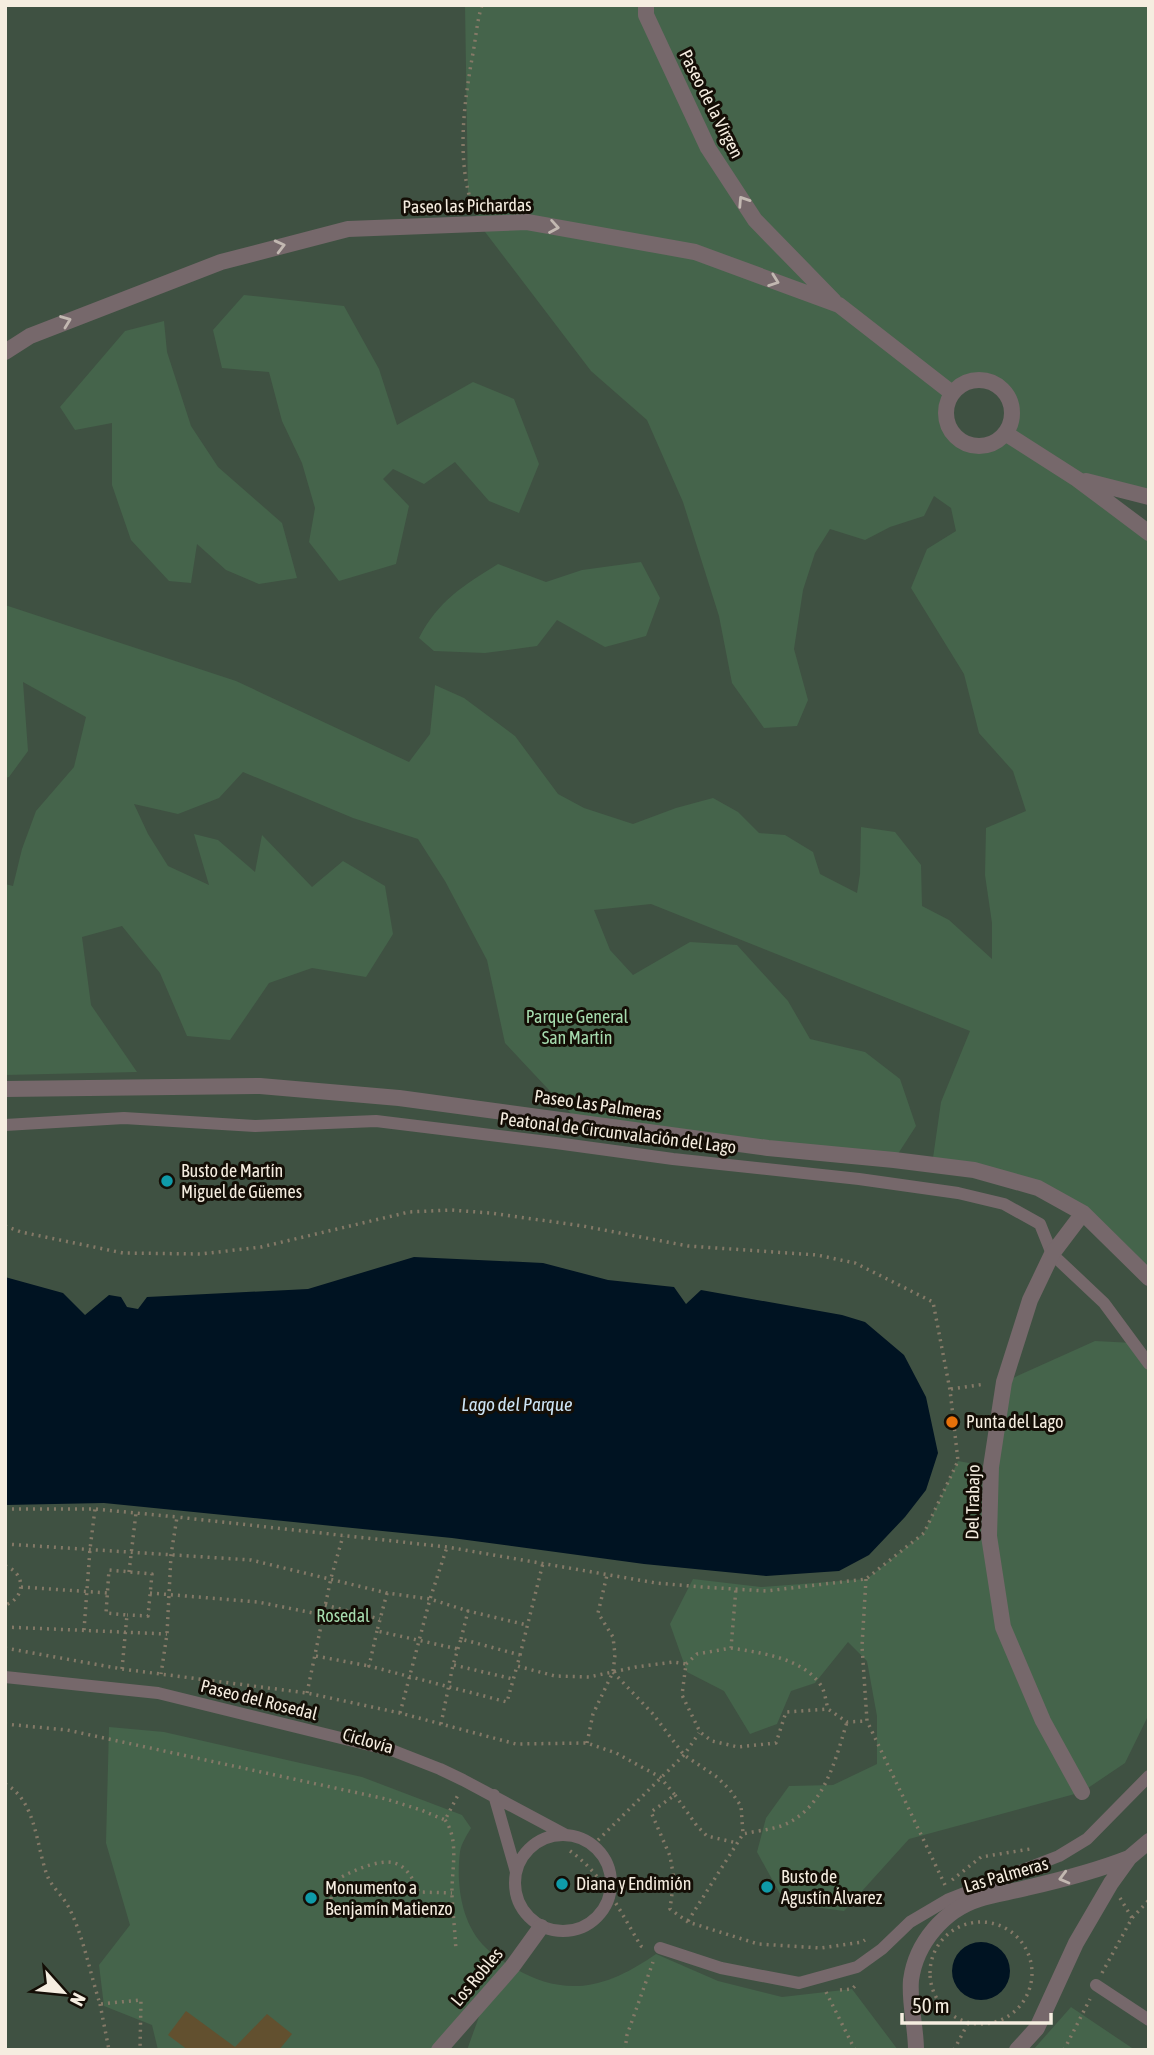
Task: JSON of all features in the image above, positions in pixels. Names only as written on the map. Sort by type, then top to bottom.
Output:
[{"type":"street","name":"Paseo de la Virgen","points":[[646,5],[646,15],[708,148],[755,220],[839,305]]},
{"type":"street","name":"Paseo las Pichardas","points":[[5,352],[30,335],[221,262],[348,229],[527,222],[695,252],[839,305],[952,393]]},
{"type":"street","points":[[982,380],[1003,390],[1012,411],[1005,433],[998,440],[978,446],[958,439],[947,423],[947,402],[952,393],[960,385],[982,380]]},
{"type":"street","points":[[1005,433],[1077,479],[1149,533]]},
{"type":"street","points":[[1077,479],[1149,497]]},
{"type":"street","name":"Paseo Las Palmeras","points":[[5,1089],[260,1086],[399,1098],[768,1148],[974,1170],[1038,1188],[1083,1213],[1149,1279]]},
{"type":"street","name":"Peatonal de Circunvalación del Lago","points":[[5,1125],[124,1118],[256,1126],[376,1121],[958,1193],[1004,1204],[1040,1224],[1052,1254],[1104,1303],[1149,1364]]},
{"type":"street","name":"Del Trabajo","points":[[1082,1792],[1043,1721],[1003,1627],[989,1536],[991,1467],[1004,1382],[1030,1300],[1052,1254],[1083,1213]]},
{"type":"street","name":"Paseo del Rosedal","points":[[5,1677],[158,1693],[394,1751],[440,1769],[566,1835],[593,1845]]},
{"type":"street","points":[[658,1951],[721,1968],[799,1983],[857,1967],[882,1949],[910,1922],[949,1899],[1059,1856],[1087,1839],[1149,1776]]},
{"type":"street","points":[[494,1795],[516,1872]]},
{"type":"street","points":[[566,1835],[539,1841],[529,1849],[516,1872],[514,1888],[519,1903],[528,1917],[541,1927],[566,1932],[585,1926],[601,1913],[610,1895],[611,1884],[609,1869],[603,1856],[593,1845]]},
{"type":"street","name":"Las Palmeras","points":[[1017,2050],[1037,2028],[1076,1943],[1111,1882],[1129,1858],[1149,1841]]},
{"type":"street","name":"Las Palmeras","points":[[916,2047],[911,1982],[917,1955],[929,1936],[953,1911],[979,1899],[1103,1868],[1129,1858]]},
{"type":"street","name":"Los Robles","points":[[439,2050],[512,1967],[541,1927]]},
{"type":"street","points":[[1096,1985],[1149,2020]]},
{"type":"path","points":[[479,223],[468,194],[464,112],[482,5]]},
{"type":"path","points":[[5,1226],[21,1232],[123,1253],[201,1254],[261,1247],[409,1212],[451,1210],[583,1226],[688,1246],[817,1255],[855,1263],[933,1302],[950,1390],[958,1461],[924,1533],[866,1579],[766,1591],[656,1583],[447,1547],[177,1517],[95,1509],[5,1509]]},
{"type":"path","points":[[950,1390],[1004,1382]]},
{"type":"path","points":[[84,1630],[95,1509]]},
{"type":"path","points":[[130,1572],[136,1513]]},
{"type":"path","points":[[158,1693],[167,1634],[171,1555],[177,1517]]},
{"type":"path","points":[[307,1693],[331,1578],[343,1535]]},
{"type":"path","points":[[5,1544],[251,1560],[387,1593],[430,1599],[527,1626]]},
{"type":"path","points":[[400,1713],[430,1599],[447,1547]]},
{"type":"path","points":[[315,1656],[369,1666],[507,1702],[543,1563]]},
{"type":"path","points":[[5,1566],[14,1570],[22,1587],[16,1600],[5,1605]]},
{"type":"path","points":[[109,1570],[152,1574],[150,1593],[149,1616],[106,1613],[109,1570]]},
{"type":"path","points":[[587,1743],[593,1714],[613,1672],[613,1637],[598,1613],[607,1575]]},
{"type":"path","points":[[866,1579],[862,1646],[867,1721],[945,1885],[981,1857],[1034,1848]]},
{"type":"path","points":[[22,1587],[108,1593]]},
{"type":"path","points":[[731,1648],[736,1588]]},
{"type":"path","points":[[150,1593],[258,1602],[323,1615]]},
{"type":"path","points":[[369,1666],[387,1593]]},
{"type":"path","points":[[326,1605],[380,1619]]},
{"type":"path","points":[[441,1724],[468,1611]]},
{"type":"path","points":[[122,1669],[127,1615]]},
{"type":"path","points":[[5,1627],[167,1634]]},
{"type":"path","points":[[377,1631],[458,1649]]},
{"type":"path","points":[[461,1639],[520,1655]]},
{"type":"path","points":[[5,1648],[122,1669],[307,1693],[400,1713],[516,1744],[587,1743],[616,1753],[660,1777],[707,1836],[737,1843]]},
{"type":"path","points":[[828,1709],[823,1689],[811,1674],[792,1663],[764,1653],[731,1648],[696,1654],[686,1664],[682,1695],[700,1732],[712,1741],[738,1747],[776,1743],[786,1712],[828,1709],[847,1722],[867,1721]]},
{"type":"path","points":[[517,1666],[555,1676],[589,1677],[673,1662],[686,1664]]},
{"type":"path","points":[[453,1665],[513,1679]]},
{"type":"path","points":[[613,1672],[653,1714],[684,1755],[717,1777],[741,1806],[743,1834],[688,1922]]},
{"type":"path","points":[[743,1834],[781,1826],[816,1801],[834,1765],[847,1722]]},
{"type":"path","points":[[5,1724],[67,1730],[373,1796],[421,1810],[444,1820],[449,1826],[454,1847],[452,1893],[456,1951]]},
{"type":"path","points":[[593,1845],[684,1755],[700,1732]]},
{"type":"path","points":[[444,1820],[463,1780]]},
{"type":"path","points":[[5,1784],[13,1789],[30,1810],[48,1878],[68,1906],[100,2004],[109,2050]]},
{"type":"path","points":[[675,1795],[651,1812],[670,1856],[674,1880],[670,1909],[688,1922],[758,1944],[771,1945],[821,1948],[862,1942],[872,1935]]},
{"type":"path","points":[[548,1839],[572,1853],[598,1875],[641,1946],[658,1951],[648,1970],[625,2050]]},
{"type":"path","points":[[331,1899],[332,1883],[341,1876],[369,1865],[393,1862],[410,1874],[419,1892],[452,1893]]},
{"type":"path","points":[[976,1921],[992,1922],[1007,1928],[1020,1938],[1032,1967],[1031,1983],[1025,1998],[1015,2011],[1000,2020],[983,2024],[968,2023],[950,2014],[938,2001],[931,1984],[930,1967],[935,1950],[946,1935],[976,1921]]},
{"type":"path","points":[[822,1977],[825,1992],[855,2050]]},
{"type":"path","points":[[100,2004],[141,2000],[140,2050]]},
{"type":"path","points":[[954,2050],[968,2023]]},
{"type":"green space","name":"Parque General San Martín","points":[[5,5],[1149,5],[1149,2050],[5,2050]]},
{"type":"green space","points":[[465,5],[1149,5],[1149,497],[1079,480],[1149,533],[1149,1278],[1110,1238],[1038,1188],[932,1165],[941,1102],[970,1031],[651,904],[594,910],[610,950],[633,975],[690,942],[737,945],[788,1001],[810,1039],[865,1052],[900,1079],[916,1126],[894,1160],[578,1121],[505,1043],[487,960],[445,881],[418,839],[353,818],[243,772],[219,798],[178,814],[134,804],[148,834],[168,866],[209,885],[194,834],[218,840],[255,872],[262,835],[312,887],[343,861],[385,886],[393,934],[366,977],[312,968],[269,983],[230,1040],[187,1036],[160,973],[122,926],[82,937],[91,1005],[137,1072],[5,1075],[5,884],[13,886],[22,849],[36,811],[74,767],[86,717],[23,682],[28,751],[9,777],[5,778],[5,605],[236,681],[409,762],[430,734],[435,685],[464,698],[515,736],[558,794],[584,808],[633,824],[713,798],[738,812],[759,833],[785,835],[813,852],[820,874],[857,893],[861,827],[895,832],[921,865],[922,906],[949,920],[992,959],[992,923],[985,875],[986,828],[1026,811],[1013,771],[979,733],[964,674],[911,588],[927,549],[956,531],[951,508],[934,496],[924,516],[890,527],[865,540],[830,529],[815,553],[803,590],[794,649],[808,700],[797,726],[764,728],[732,683],[719,616],[683,502],[647,420],[591,371],[479,224],[468,194]],"holes":[[[982,380],[1002,391],[1011,405],[1010,419],[1003,433],[991,443],[976,446],[962,442],[949,427],[946,418],[945,409],[952,394],[965,384]]]},
{"type":"green space","points":[[244,295],[344,306],[379,369],[397,425],[473,382],[514,399],[539,464],[519,513],[489,501],[455,462],[424,484],[393,469],[383,479],[409,506],[396,564],[339,581],[309,542],[315,508],[302,463],[282,421],[269,372],[222,368],[213,330]]},
{"type":"green space","points":[[164,321],[167,352],[191,426],[218,467],[282,523],[297,578],[259,584],[226,570],[197,544],[191,583],[169,581],[131,540],[112,485],[112,423],[75,430],[60,407],[125,331]]},
{"type":"green space","points":[[641,562],[660,598],[646,636],[605,647],[557,620],[537,646],[485,653],[434,651],[419,638],[443,604],[498,564],[546,582],[582,570]]},
{"type":"green space","points":[[1095,1341],[1134,1343],[1149,1364],[1149,1714],[1125,1763],[1082,1792],[909,1839],[844,1911],[785,1903],[757,1852],[766,1818],[789,1786],[833,1785],[877,1764],[877,1716],[867,1661],[848,1642],[815,1683],[791,1691],[777,1724],[750,1734],[724,1691],[687,1672],[670,1624],[693,1579],[761,1587],[867,1579],[924,1533],[958,1461],[991,1467],[1004,1382]]},
{"type":"green space","points":[[109,1727],[164,1732],[362,1777],[462,1815],[471,1828],[460,1852],[459,1864],[460,1890],[466,1916],[486,1948],[504,1962],[531,1976],[562,1985],[588,1985],[619,1976],[656,1954],[718,1981],[782,1997],[852,1989],[898,2050],[467,2050],[485,2000],[439,2050],[158,2050],[152,2025],[104,2006],[99,1965],[130,1925],[106,1843]]},
{"type":"green space","points":[[1071,2007],[1135,2050],[1033,2050]]},
{"type":"water","name":"Lago del Parque","points":[[414,1257],[543,1263],[608,1280],[674,1287],[686,1304],[701,1290],[842,1315],[865,1322],[904,1355],[926,1397],[938,1453],[926,1490],[869,1555],[839,1571],[766,1576],[644,1564],[452,1538],[104,1503],[5,1505],[5,1277],[63,1293],[85,1315],[109,1295],[121,1297],[127,1307],[138,1309],[147,1297],[308,1289]]},
{"type":"water","points":[[981,1942],[992,1944],[1005,1955],[1010,1971],[1008,1982],[997,1995],[981,2000],[970,1998],[957,1987],[952,1971],[954,1960],[965,1947]]},
{"type":"building","points":[[186,2011],[235,2047],[267,2014],[292,2034],[279,2050],[188,2050],[168,2035]]},
{"type":"place","name":"Busto de Martín Miguel de Güemes","points":[[167,1181]]},
{"type":"place","name":"Punta del Lago","points":[[952,1422]]},
{"type":"place","name":"Diana y Endimión","points":[[562,1884]]},
{"type":"place","name":"Busto de Agustín Álvarez","points":[[767,1887]]},
{"type":"place","name":"Monumento a Benjamín Matienzo","points":[[311,1898]]},
{"type":"park label","name":"Rosedal","points":[[343,1616]]}]
